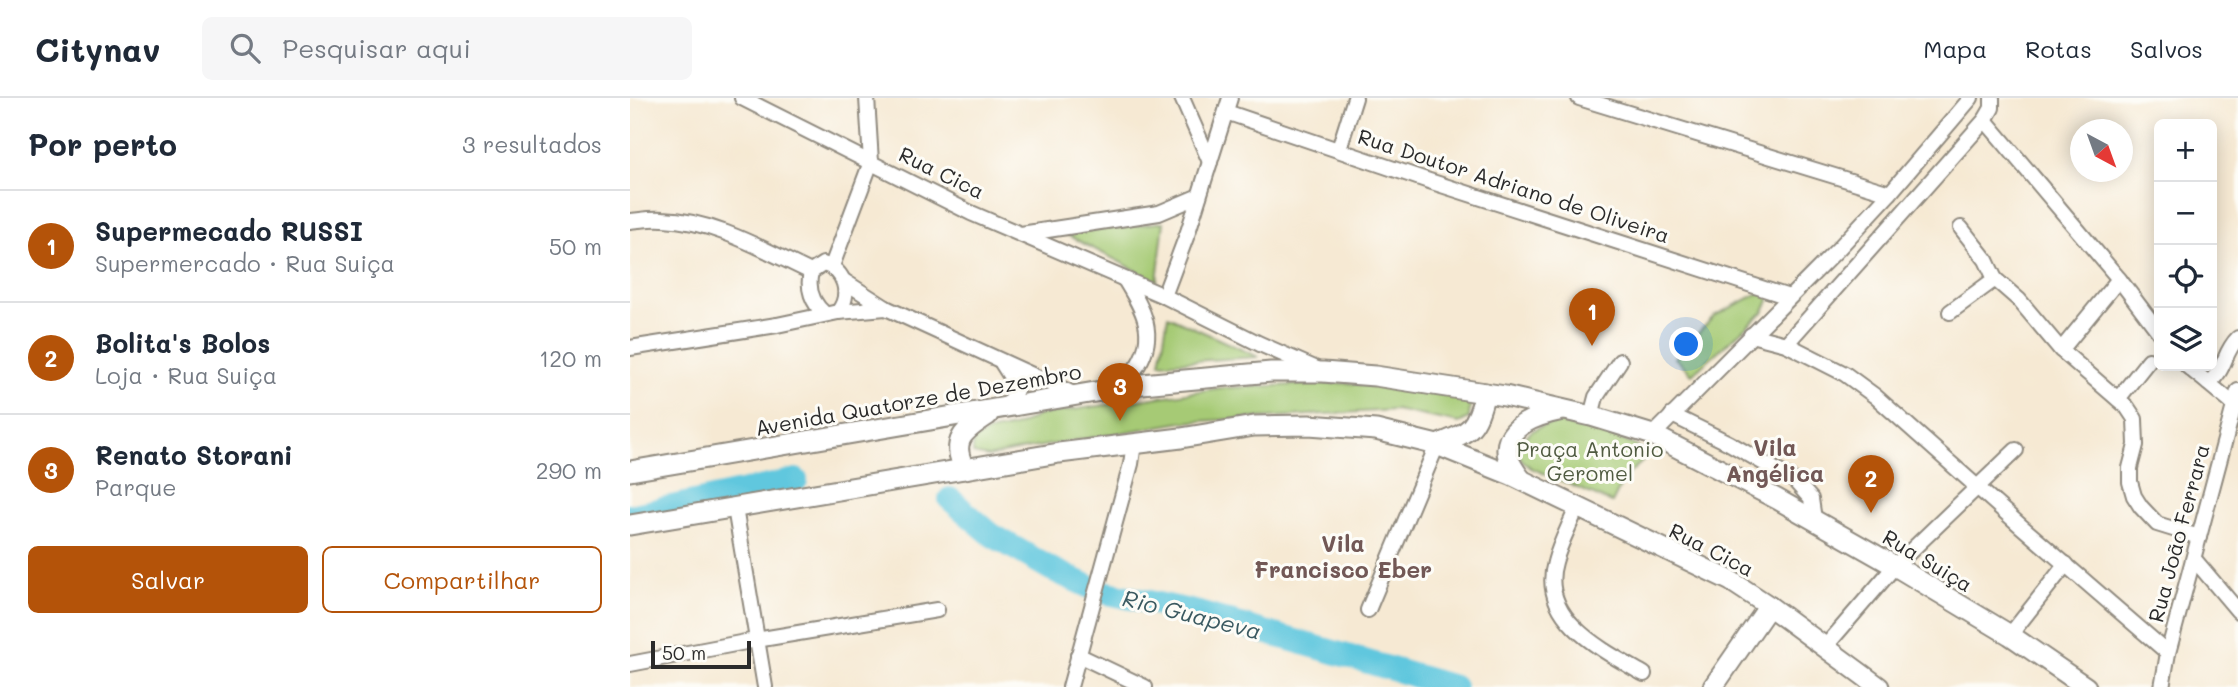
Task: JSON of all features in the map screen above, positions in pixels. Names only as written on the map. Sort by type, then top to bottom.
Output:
[{"type":"main road","name":"Avenida Quatorze de Dezembro","points":[[630,471],[1113,388],[1271,372],[1374,376],[1485,393],[1555,408]]},
{"type":"main road","points":[[1437,445],[1468,432],[1475,425],[1485,393]]},
{"type":"main road","name":"Rua Suiça","points":[[1555,408],[1653,435],[1814,519],[2010,635],[2086,687]]},
{"type":"main road","points":[[1516,477],[1507,449],[1511,438],[1516,430],[1527,422],[1555,408]]},
{"type":"main road","points":[[965,469],[958,453],[959,440],[969,428],[995,410]]},
{"type":"main road","points":[[630,525],[965,469],[1254,426],[1309,425],[1376,430],[1437,445],[1516,477]]},
{"type":"main road","name":"Rua Cica","points":[[1516,477],[1731,581],[1879,687]]},
{"type":"main road","points":[[1713,687],[1769,606]]},
{"type":"street","name":"Rua Cica","points":[[742,98],[971,213],[1164,296],[1323,372]]},
{"type":"street","points":[[832,266],[871,162],[867,98]]},
{"type":"street","points":[[1182,98],[1210,162]]},
{"type":"street","points":[[1339,149],[1355,98]]},
{"type":"street","points":[[1579,98],[1890,193]]},
{"type":"street","points":[[1653,435],[1890,193],[1970,98]]},
{"type":"street","points":[[1786,344],[1985,120],[1992,108],[1992,98]]},
{"type":"street","points":[[1164,296],[1188,232],[1228,105]]},
{"type":"street","name":"Rua Doutor Adriano de Oliveira","points":[[1228,105],[1426,180],[1789,297]]},
{"type":"street","points":[[1985,120],[2119,279],[2154,325]]},
{"type":"street","points":[[1020,234],[1159,213],[1199,196]]},
{"type":"street","points":[[1159,213],[1178,219],[1188,232]]},
{"type":"street","points":[[630,221],[687,221],[739,238],[811,272]]},
{"type":"street","points":[[1961,228],[1979,249],[1995,279],[2019,300],[2060,350],[2127,407],[2135,419],[2136,445],[2130,468],[2134,496],[2157,524],[2199,537]]},
{"type":"street","points":[[832,313],[813,299],[809,283],[811,272],[823,264],[832,266],[844,281],[887,308],[1077,396]]},
{"type":"street","points":[[1950,312],[1995,279]]},
{"type":"street","points":[[2060,350],[2119,279]]},
{"type":"street","points":[[1113,388],[1138,365],[1147,341],[1148,328],[1144,314],[1125,280]]},
{"type":"street","points":[[832,313],[844,304],[844,281]]},
{"type":"street","points":[[777,325],[813,299]]},
{"type":"street","points":[[630,348],[777,325],[832,313],[887,308]]},
{"type":"street","points":[[1751,335],[1786,344],[1845,374],[1865,389],[2168,653]]},
{"type":"street","points":[[2208,383],[2224,365],[2226,352],[2238,338]]},
{"type":"street","points":[[2118,399],[2149,360]]},
{"type":"street","points":[[995,410],[1010,402],[1016,390],[1002,361]]},
{"type":"street","points":[[1591,416],[1596,397],[1620,361]]},
{"type":"street","points":[[2193,371],[2237,401]]},
{"type":"street","name":"Rua João Ferrara","points":[[2162,687],[2168,653],[2237,401]]},
{"type":"street","points":[[1672,415],[1795,481],[1811,499],[1814,519]]},
{"type":"street","points":[[1070,687],[1131,464],[1134,443]]},
{"type":"street","points":[[1368,610],[1437,445]]},
{"type":"street","points":[[1825,646],[1895,566],[2016,450]]},
{"type":"street","points":[[1577,507],[1554,564],[1552,586],[1561,611],[1579,632],[1609,654],[1644,674]]},
{"type":"street","points":[[735,508],[765,687]]},
{"type":"street","points":[[2194,559],[2238,611]]},
{"type":"street","points":[[2010,635],[2066,564]]},
{"type":"street","points":[[630,664],[937,610]]},
{"type":"street","points":[[1078,655],[1144,687]]},
{"type":"green space","points":[[1164,222],[1157,281],[1065,234]]},
{"type":"green space","points":[[1763,291],[1768,295],[1769,301],[1763,312],[1692,374],[1675,358],[1714,316]]},
{"type":"green space","points":[[1168,316],[1258,357],[1160,363]]},
{"type":"green space","points":[[1347,383],[1461,396],[1470,406],[1469,418],[1459,423],[1395,410],[1183,422],[988,457],[973,454],[973,441],[980,436],[1016,426],[1039,415],[1220,388]]},
{"type":"green space","name":"Praça Antonio Geromel","points":[[1558,422],[1579,429],[1595,428],[1652,453],[1625,477],[1612,503],[1531,468],[1522,460],[1516,449],[1525,437],[1538,428]]},
{"type":"waterway","name":"Rio Guapeva","points":[[630,516],[796,480]]},
{"type":"waterway","name":"Rio Guapeva","points":[[950,499],[992,535],[1051,569],[1099,591],[1199,613],[1454,687]]},
{"type":"place","name":"Supermecado RUSSI","points":[[1592,346]]},
{"type":"place","name":"Renato Storani","points":[[1120,421]]},
{"type":"place","name":"Bolita's Bolos","points":[[1871,513]]},
{"type":"district","name":"Vila Angélica","points":[[1775,460]]},
{"type":"district","name":"Vila Francisco Eber","points":[[1343,556]]}]
